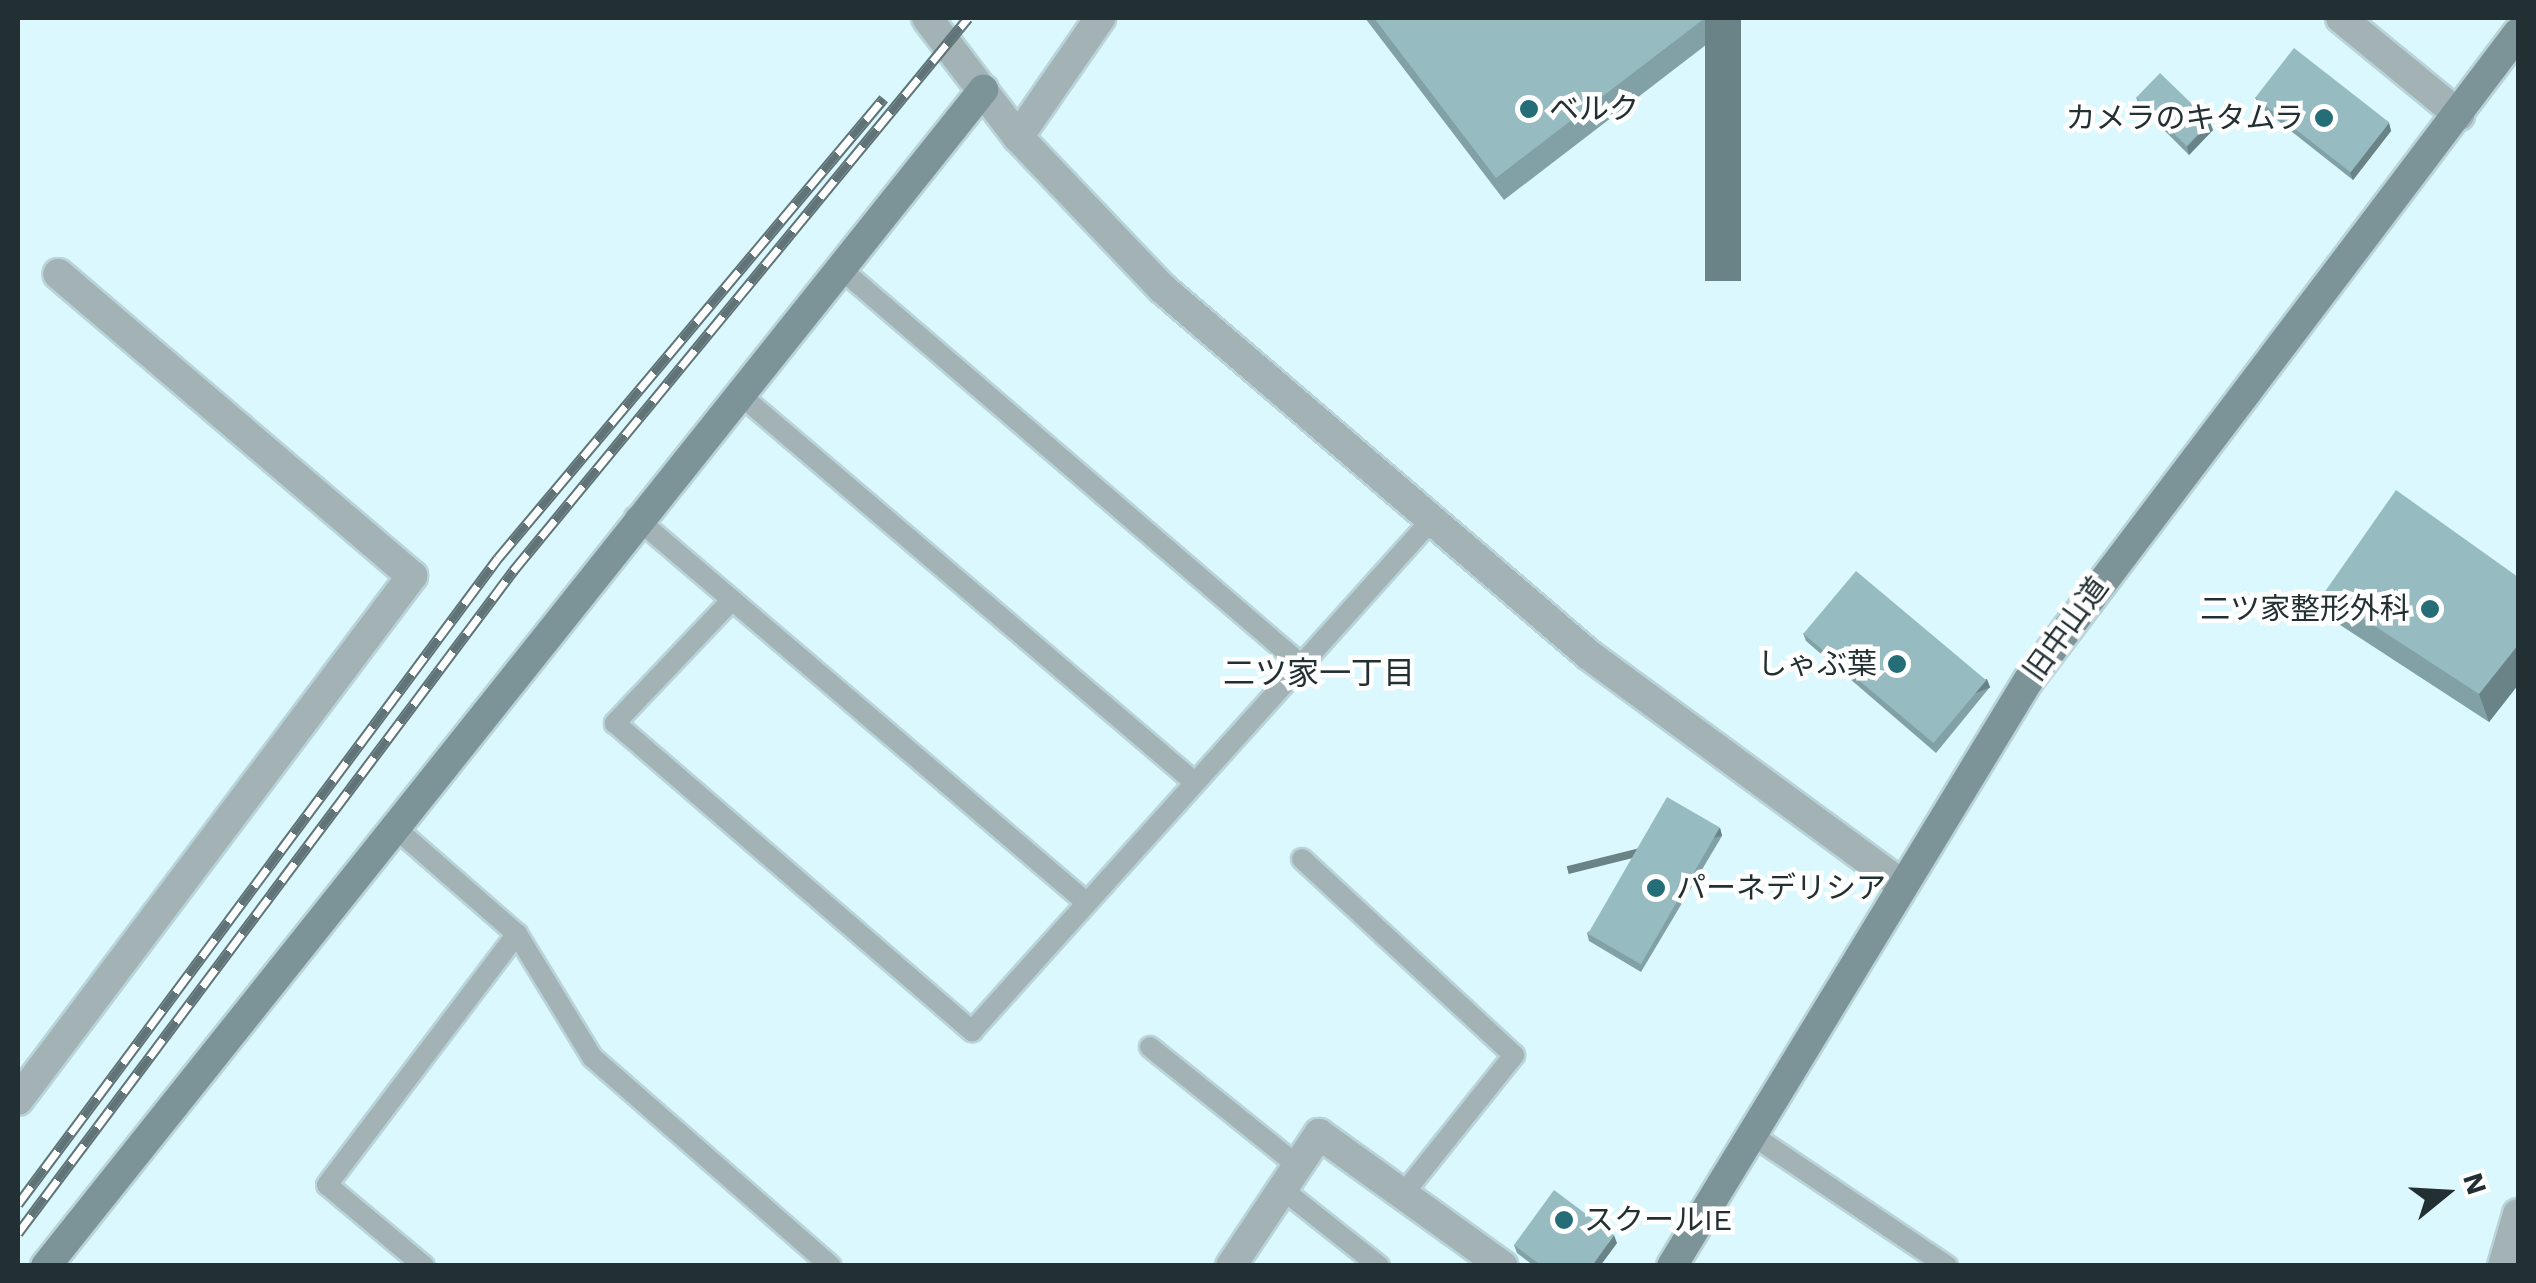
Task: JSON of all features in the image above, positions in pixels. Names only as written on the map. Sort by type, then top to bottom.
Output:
[{"type":"street","points":[[926,18],[1018,136],[1163,289],[1428,524],[1738,770],[1899,883]]},
{"type":"street","points":[[1018,136],[1100,18]]},
{"type":"street","points":[[2341,18],[2458,115]]},
{"type":"street","name":"旧中山道","points":[[1672,1266],[1899,883],[2120,555],[2518,32]]},
{"type":"street","points":[[50,1264],[635,517],[841,269],[983,90]]},
{"type":"street","points":[[18,1100],[412,576],[58,274]]},
{"type":"street","points":[[1231,1266],[1319,1134],[1503,1266]]},
{"type":"street","points":[[2502,1266],[2518,1214]]},
{"type":"lane","points":[[841,269],[1298,661]]},
{"type":"lane","points":[[738,393],[1192,780]]},
{"type":"lane","points":[[635,517],[729,603],[1086,902]]},
{"type":"lane","points":[[729,603],[615,723],[972,1031],[1298,661],[1428,524]]},
{"type":"lane","points":[[392,826],[517,934],[592,1057],[831,1266]]},
{"type":"lane","points":[[1302,859],[1514,1055],[1403,1194]]},
{"type":"lane","points":[[424,1266],[327,1184],[517,934]]},
{"type":"lane","points":[[1150,1047],[1380,1266]]},
{"type":"lane","points":[[1749,1133],[1948,1266]]},
{"type":"building","name":"ベルク","points":[[1374,18],[1705,18],[1496,178]]},
{"type":"building","name":"カメラのキタムラ","points":[[2294,48],[2389,122],[2351,172],[2255,98]]},
{"type":"building","points":[[2160,73],[2210,122],[2187,146],[2136,97]]},
{"type":"building","name":"二ツ家整形外科","points":[[2396,490],[2518,577],[2518,645],[2479,694],[2324,593]]},
{"type":"building","name":"しゃぶ葉","points":[[1856,571],[1986,680],[1934,743],[1803,634]]},
{"type":"building","name":"パーネデリシア","points":[[1667,797],[1720,828],[1641,964],[1588,934]]},
{"type":"building","name":"スクールIE","points":[[1554,1190],[1614,1235],[1592,1266],[1542,1266],[1514,1245]]},
{"type":"railway","points":[[18,1233],[513,571],[968,18]]},
{"type":"railway","points":[[18,1204],[498,558],[884,98]]},
{"type":"place","name":"ベルク","points":[[1529,109]]},
{"type":"place","name":"カメラのキタムラ","points":[[2324,118]]},
{"type":"place","name":"二ツ家整形外科","points":[[2430,609]]},
{"type":"place","name":"しゃぶ葉","points":[[1897,664]]},
{"type":"place","name":"パーネデリシア","points":[[1656,888]]},
{"type":"place","name":"スクールIE","points":[[1564,1220]]},
{"type":"district","name":"二ツ家一丁目","points":[[1319,673]]}]
